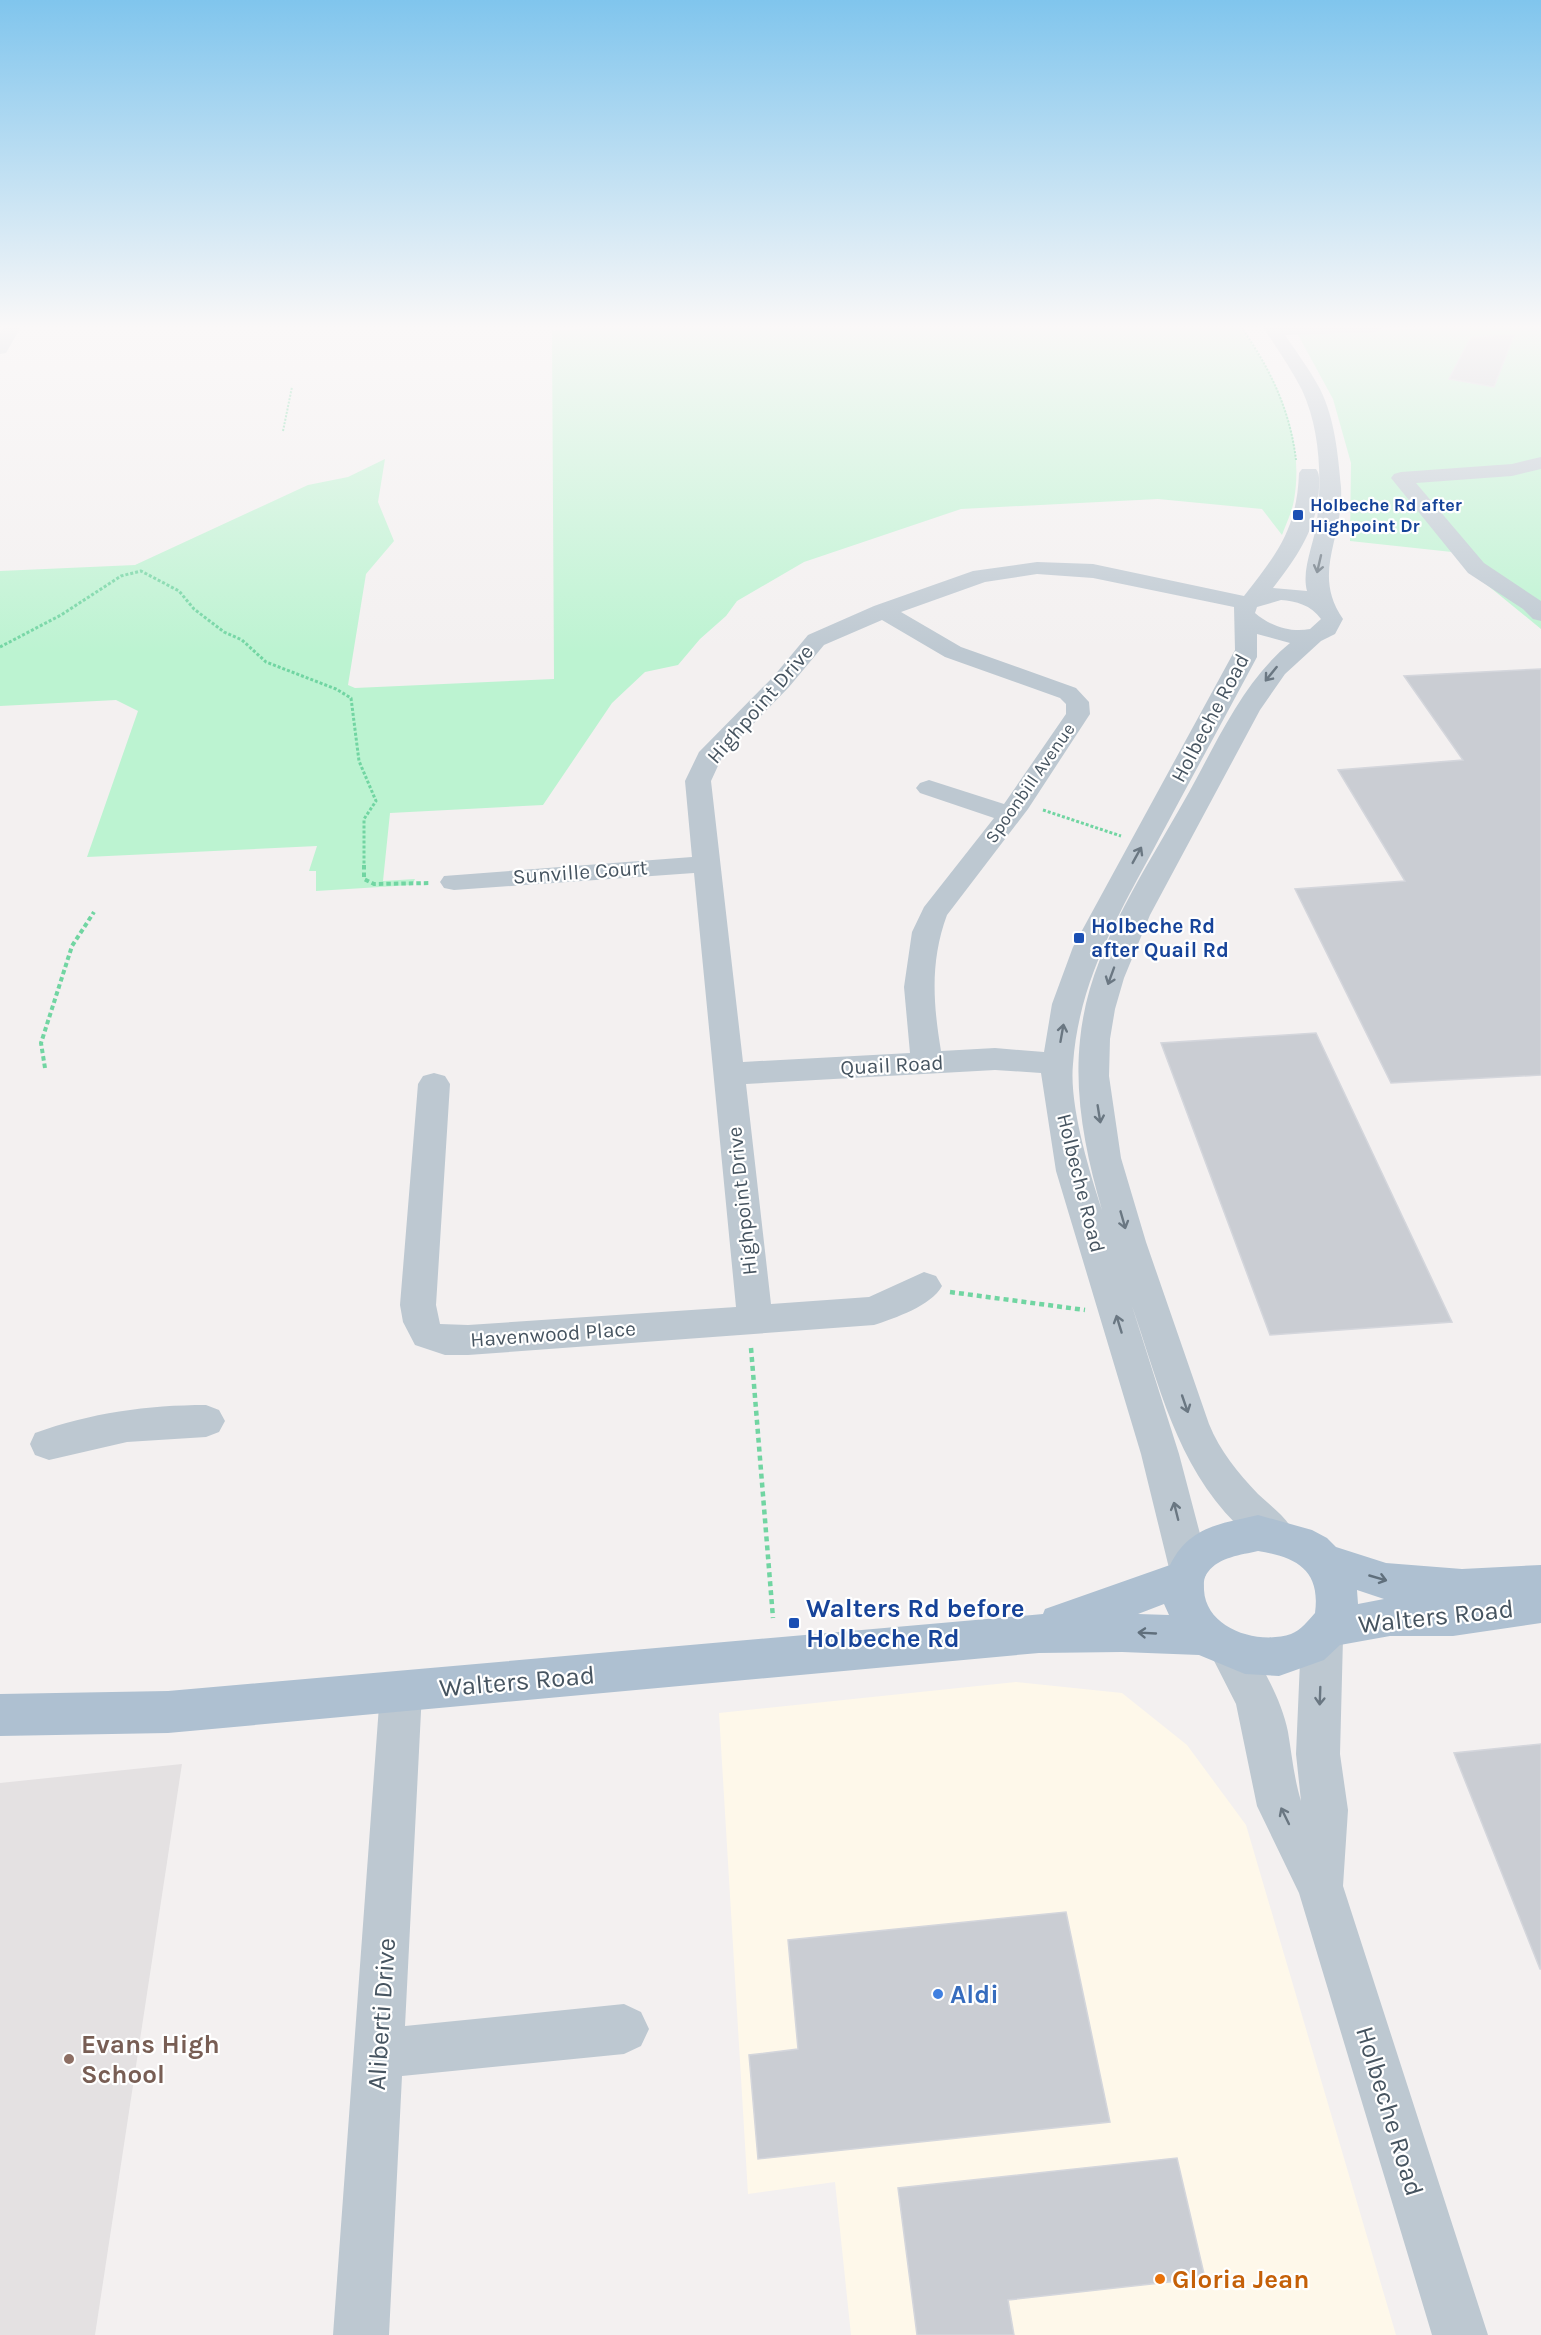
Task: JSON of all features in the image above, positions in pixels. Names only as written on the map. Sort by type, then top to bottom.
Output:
[{"type":"main road","points":[[1258,1533],[1276,1536],[1311,1549],[1336,1582],[1339,1606],[1326,1633],[1302,1650],[1279,1656],[1253,1656],[1217,1643],[1190,1618],[1182,1599],[1185,1574],[1197,1554],[1214,1542],[1235,1535],[1258,1533]]},
{"type":"main road","name":"Walters Road","points":[[1322,1561],[1386,1581],[1462,1588],[1541,1584]]},
{"type":"main road","name":"Walters Road","points":[[1033,1632],[1185,1574]]},
{"type":"main road","name":"Walters Road","points":[[1326,1633],[1390,1617],[1453,1617],[1541,1605]]},
{"type":"main road","name":"Walters Road","points":[[0,1715],[168,1712],[1033,1632],[1109,1630],[1217,1643]]},
{"type":"street","points":[[1248,606],[1298,539],[1308,506],[1308,447],[1306,436]]},
{"type":"street","points":[[1321,623],[1316,577],[1326,536],[1331,490],[1325,436]]},
{"type":"street","points":[[1541,463],[1512,470],[1401,478],[1476,568],[1531,604],[1541,614]]},
{"type":"street","name":"Highpoint Drive","points":[[752,1320],[698,781],[712,752],[781,682],[816,640],[882,611],[981,576],[1037,568],[1093,571],[1248,606]]},
{"type":"street","points":[[1248,606],[1273,594],[1299,596],[1311,600],[1321,623]]},
{"type":"street","points":[[1248,606],[1260,629],[1273,633],[1301,637],[1321,623]]},
{"type":"street","name":"Holbeche Road","points":[[1185,1574],[1160,1454],[1073,1171],[1057,1085],[1057,1064],[1067,1004],[1087,947],[1245,657],[1248,642],[1248,606]]},
{"type":"street","name":"Spoonbill Avenue","points":[[882,611],[953,652],[1056,687],[1076,699],[1078,714],[1015,809],[934,913],[927,929],[917,973],[917,993],[927,1063]]},
{"type":"street","name":"Holbeche Road","points":[[1276,1536],[1229,1490],[1198,1443],[1136,1263],[1107,1163],[1093,1064],[1100,1010],[1113,970],[1140,908],[1237,727],[1264,683],[1321,623]]},
{"type":"street","points":[[930,788],[1015,809]]},
{"type":"street","name":"Sunville Court","points":[[454,882],[707,864]]},
{"type":"street","name":"Quail Road","points":[[727,1074],[995,1059],[1057,1064]]},
{"type":"street","name":"Havenwood Place","points":[[434,1084],[418,1305],[421,1322],[428,1335],[445,1340],[468,1340],[874,1311],[924,1286]]},
{"type":"street","points":[[49,1444],[94,1431],[161,1420],[206,1421]]},
{"type":"street","name":"Holbeche Road","points":[[1320,1887],[1325,1810],[1318,1755],[1326,1633]]},
{"type":"street","name":"Holbeche Road","points":[[1217,1643],[1256,1698],[1266,1732],[1269,1763],[1280,1806],[1320,1887],[1460,2335]]},
{"type":"street","name":"Aliberti Drive","points":[[361,2335],[401,1692]]},
{"type":"street","points":[[378,2054],[624,2029]]},
{"type":"path","points":[[1293,436],[1297,465]]},
{"type":"path","points":[[0,647],[61,615],[128,573],[141,571],[161,580],[179,591],[206,619],[242,640],[266,662],[336,689],[351,698],[359,761],[376,801],[364,819],[364,879],[374,884],[454,882]]},
{"type":"path","points":[[1015,809],[1125,837]]},
{"type":"path","points":[[45,1068],[41,1043],[72,946],[93,912]]},
{"type":"path","points":[[924,1286],[964,1295],[1116,1313]]},
{"type":"path","points":[[752,1320],[773,1618]]},
{"type":"shaded area","points":[[1016,1682],[1122,1693],[1187,1745],[1246,1825],[1396,2335],[851,2335],[835,2182],[748,2194],[719,1713]]},
{"type":"shaded area","name":"Evans High School","points":[[182,1764],[95,2335],[0,2335],[0,1783]]},
{"type":"green space","points":[[553,436],[1292,436],[1296,476],[1293,504],[1282,535],[1262,509],[1158,499],[961,509],[804,562],[737,601],[726,616],[700,639],[678,665],[645,672],[612,703],[543,805],[390,813],[383,881],[415,879],[412,885],[316,891],[316,871],[309,871],[317,846],[87,857],[138,711],[116,700],[0,706],[0,571],[135,565],[308,485],[348,477],[385,459],[378,502],[394,541],[366,574],[348,685],[355,688],[554,679]]},
{"type":"green space","points":[[1343,436],[1541,436],[1541,629],[1470,571],[1452,552],[1350,541],[1351,463]]},
{"type":"building","points":[[1541,669],[1541,1075],[1391,1083],[1295,889],[1405,881],[1338,770],[1463,760],[1404,676]]},
{"type":"building","points":[[1316,1033],[1452,1322],[1270,1335],[1161,1043]]},
{"type":"building","points":[[1541,1744],[1541,1969],[1540,1969],[1454,1753]]},
{"type":"building","name":"Aldi","points":[[1066,1912],[1110,2122],[758,2159],[749,2055],[798,2049],[788,1940]]},
{"type":"building","points":[[1177,2158],[1205,2278],[1008,2300],[1014,2335],[917,2335],[898,2188]]},
{"type":"place","name":"Holbeche Rd after Highpoint Dr","points":[[1298,515]]},
{"type":"place","name":"Holbeche Rd after Quail Rd","points":[[1079,938]]},
{"type":"place","name":"Walters Rd before Holbeche Rd","points":[[794,1623]]},
{"type":"place","name":"Aldi","points":[[938,1994]]},
{"type":"place","name":"Evans High School","points":[[69,2059]]},
{"type":"place","name":"Gloria Jean","points":[[1160,2279]]}]
